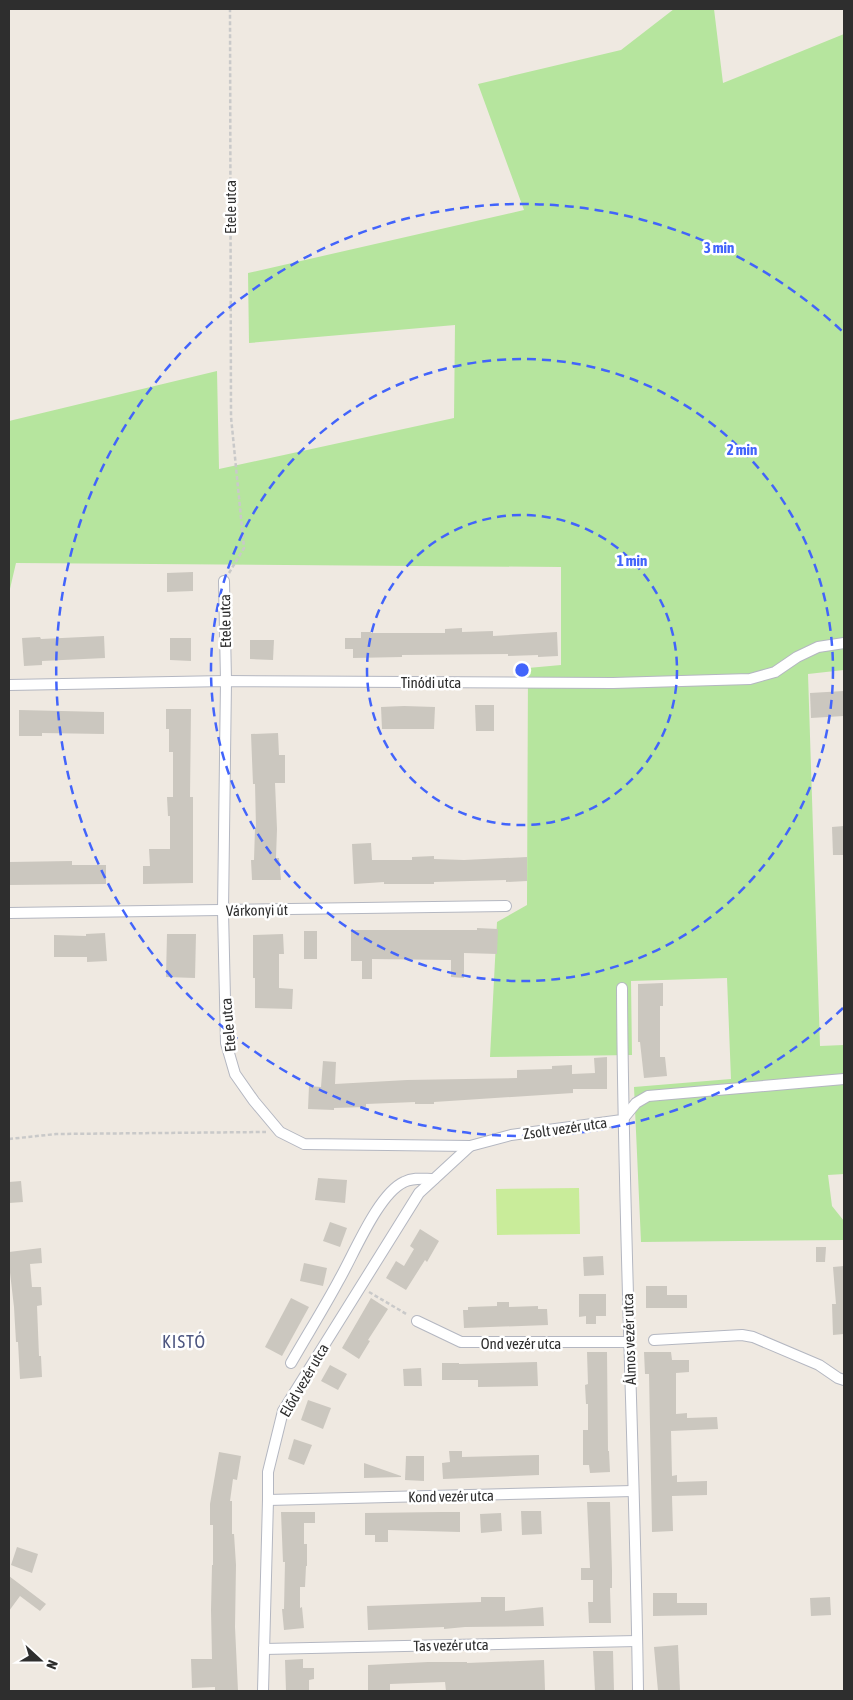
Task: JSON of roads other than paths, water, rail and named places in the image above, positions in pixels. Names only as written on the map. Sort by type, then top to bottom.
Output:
[{"type":"street","name":"Etele utca","points":[[224,581],[226,681],[223,911],[226,1043],[235,1074],[254,1101],[280,1132]]},
{"type":"street","name":"Tinódi utca","points":[[9,686],[226,681],[613,683],[750,679],[775,672],[797,657],[818,647],[844,643]]},
{"type":"street","name":"Várkonyi út","points":[[9,913],[506,906]]},
{"type":"street","name":"Álmos vezér utca","points":[[622,988],[622,1120],[630,1342],[638,1691]]},
{"type":"street","name":"Zsolt vezér utca","points":[[280,1132],[304,1144],[470,1146],[511,1135],[622,1120],[636,1103],[648,1096],[844,1079]]},
{"type":"street","name":"Előd vezér utca","points":[[263,1691],[268,1472],[282,1411],[419,1193],[470,1146]]},
{"type":"street","points":[[291,1363],[340,1279],[374,1214],[393,1190],[404,1182],[416,1178],[434,1179]]},
{"type":"street","name":"Ond vezér utca","points":[[418,1321],[461,1342],[630,1342]]},
{"type":"street","points":[[654,1340],[753,1336],[819,1365],[844,1380]]},
{"type":"street","name":"Kond vezér utca","points":[[268,1500],[634,1491]]},
{"type":"street","name":"Tas vezér utca","points":[[264,1649],[637,1641]]},
{"type":"district","name":"KISTÓ","points":[[184,1341]]}]
